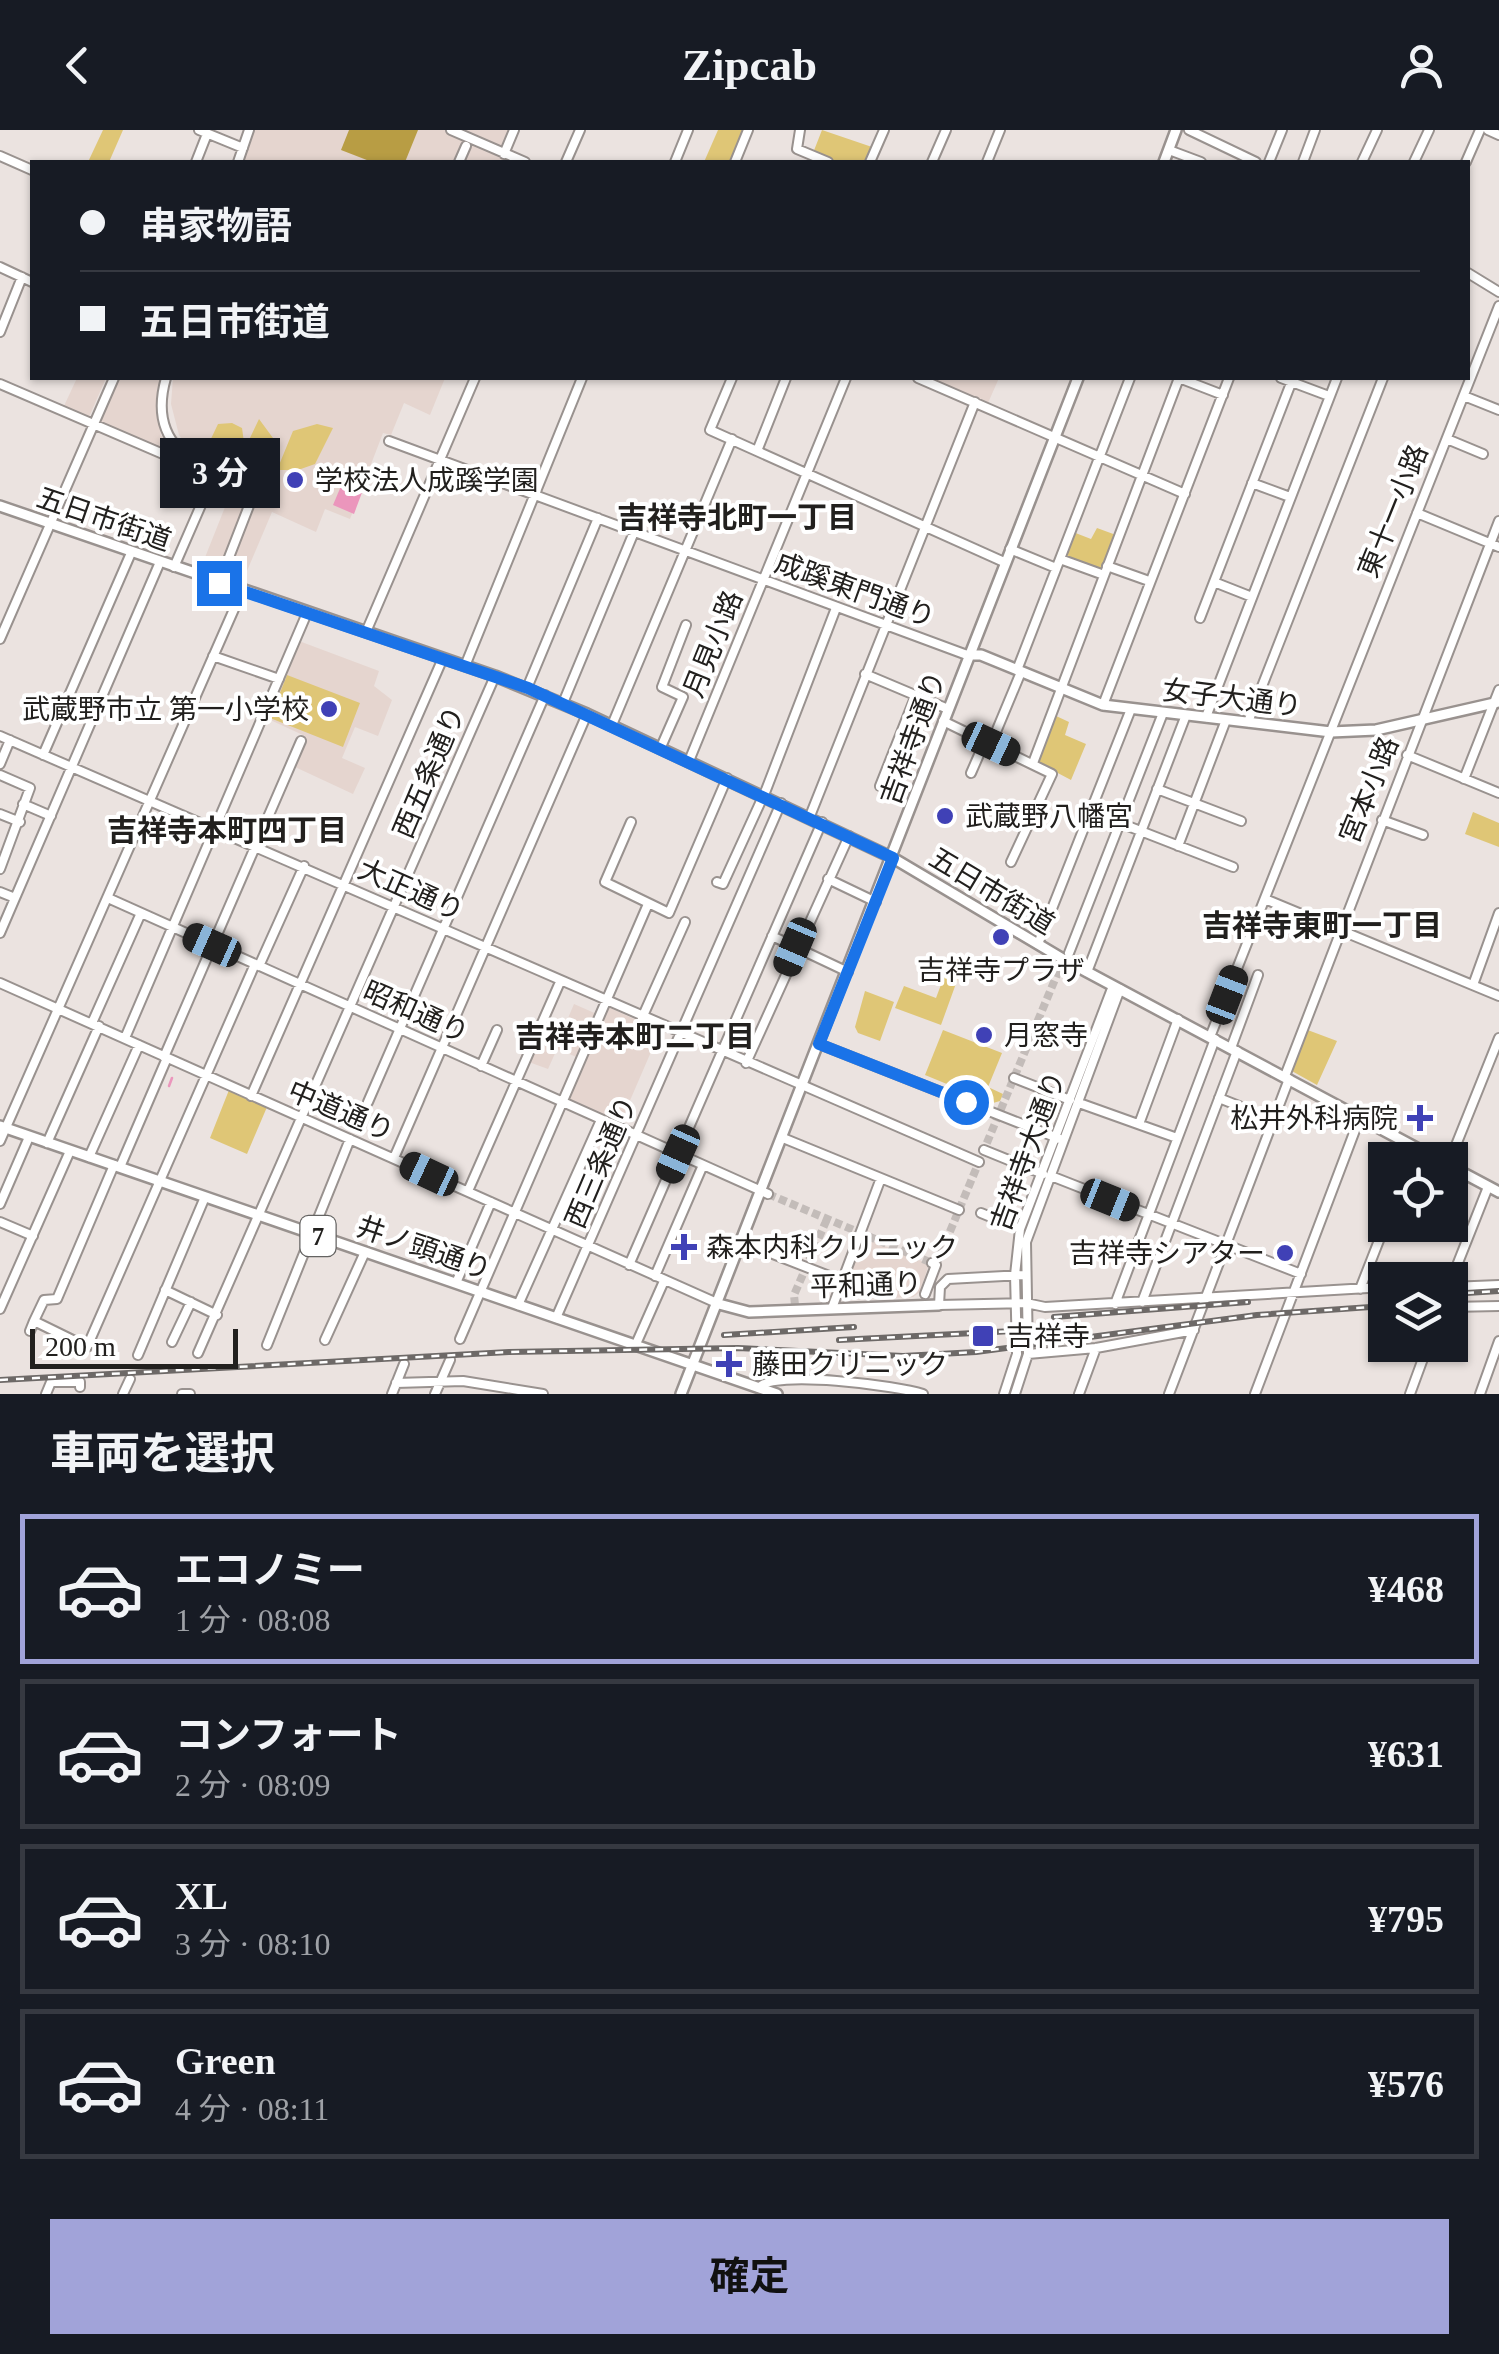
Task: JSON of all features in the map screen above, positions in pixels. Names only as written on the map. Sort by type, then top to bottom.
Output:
[{"type":"main road","points":[[1165,160],[1176,130]]},
{"type":"main road","name":"吉祥寺通り","points":[[682,1394],[765,1193],[967,654],[1077,380]]},
{"type":"main road","name":"五日市街道","points":[[1,509],[495,676],[612,725],[893,858],[1087,972],[1404,1142]]},
{"type":"main road","name":"女子大通り","points":[[967,654],[1061,686],[1103,705],[1330,732],[1376,730],[1496,702]]},
{"type":"main road","name":"井ノ頭通り","points":[[3,1127],[636,1344],[744,1389],[759,1388],[777,1394]]},
{"type":"main road","points":[[1468,1174],[1499,1192]]},
{"type":"main road","name":"平和通り","points":[[719,1304],[749,1312],[940,1305]]},
{"type":"street","points":[[239,160],[249,130]]},
{"type":"street","points":[[452,130],[520,160]]},
{"type":"street","points":[[504,154],[514,130]]},
{"type":"street","points":[[567,160],[580,130]]},
{"type":"street","points":[[676,160],[688,130]]},
{"type":"street","points":[[736,160],[748,130]]},
{"type":"street","points":[[800,130],[798,149],[821,160]]},
{"type":"street","points":[[871,160],[884,130]]},
{"type":"street","points":[[933,160],[946,130]]},
{"type":"street","points":[[988,160],[1000,130]]},
{"type":"street","points":[[1189,130],[1252,160]]},
{"type":"street","points":[[1270,160],[1282,130]]},
{"type":"street","points":[[1304,160],[1315,130]]},
{"type":"street","points":[[1363,160],[1377,130]]},
{"type":"street","points":[[1415,160],[1429,130]]},
{"type":"street","points":[[1467,160],[1480,130]]},
{"type":"street","points":[[1488,130],[1499,136]]},
{"type":"street","points":[[196,160],[203,132],[243,148]]},
{"type":"street","points":[[460,160],[466,146]]},
{"type":"street","points":[[1169,150],[1196,160]]},
{"type":"street","points":[[0,156],[30,169]]},
{"type":"street","points":[[0,268],[30,281]]},
{"type":"street","points":[[1470,275],[1499,292]]},
{"type":"street","points":[[0,332],[22,277]]},
{"type":"street","name":"東十一小路","points":[[1115,1304],[1265,898],[1499,306]]},
{"type":"street","points":[[0,639],[113,380]]},
{"type":"street","points":[[166,380],[163,426],[188,460]]},
{"type":"street","points":[[366,632],[474,380]]},
{"type":"street","points":[[465,666],[581,380]]},
{"type":"street","points":[[731,380],[710,430],[1004,562]]},
{"type":"street","points":[[757,451],[785,380]]},
{"type":"street","name":"月見小路","points":[[689,761],[845,380]]},
{"type":"street","points":[[923,380],[1184,494]]},
{"type":"street","points":[[971,773],[1019,671],[1129,380]]},
{"type":"street","points":[[1033,763],[1178,380]]},
{"type":"street","points":[[1184,380],[1223,395]]},
{"type":"street","points":[[1103,705],[1229,380]]},
{"type":"street","points":[[1200,618],[1292,380],[1329,396]]},
{"type":"street","points":[[1206,717],[1335,380]]},
{"type":"street","points":[[1248,722],[1382,380]]},
{"type":"street","points":[[0,384],[257,492]]},
{"type":"street","points":[[1464,396],[1499,410]]},
{"type":"street","points":[[810,816],[975,402]]},
{"type":"street","points":[[612,725],[732,439]]},
{"type":"street","points":[[1447,439],[1484,454]]},
{"type":"street","name":"成蹊東門通り","points":[[390,441],[967,654]]},
{"type":"street","points":[[174,567],[215,473]]},
{"type":"street","points":[[219,583],[259,480]]},
{"type":"street","points":[[1252,483],[1290,498]]},
{"type":"street","points":[[1416,512],[1495,545]]},
{"type":"street","points":[[528,688],[598,518]]},
{"type":"street","name":"宮本小路","points":[[1170,1394],[1274,1120],[1339,929],[1495,545],[1499,521]]},
{"type":"street","points":[[563,703],[634,532]]},
{"type":"street","points":[[1010,549],[1150,581]]},
{"type":"street","points":[[43,755],[132,552]]},
{"type":"street","points":[[0,933],[160,562]]},
{"type":"street","points":[[1214,582],[1252,597]]},
{"type":"street","points":[[0,1140],[242,591]]},
{"type":"street","points":[[717,882],[723,884],[763,794],[836,608]]},
{"type":"street","points":[[125,1038],[307,613]]},
{"type":"street","points":[[661,748],[683,696],[662,687],[686,625]]},
{"type":"street","points":[[213,656],[280,678]]},
{"type":"street","points":[[251,1096],[443,658]]},
{"type":"street","points":[[865,674],[948,708]]},
{"type":"street","name":"西五条通り","points":[[198,1353],[495,676]]},
{"type":"street","points":[[1464,778],[1499,690]]},
{"type":"street","points":[[368,1102],[545,695]]},
{"type":"street","points":[[880,786],[916,695]]},
{"type":"street","points":[[1038,944],[1131,709]]},
{"type":"street","points":[[1064,959],[1162,713]]},
{"type":"street","points":[[394,1158],[587,714]]},
{"type":"street","points":[[1087,972],[1186,715]]},
{"type":"street","points":[[1178,846],[1226,720]]},
{"type":"street","points":[[943,722],[1052,774],[1011,862]]},
{"type":"street","name":"大正通り","points":[[0,736],[979,1162]]},
{"type":"street","points":[[0,764],[10,740]]},
{"type":"street","points":[[30,1331],[44,1300],[57,1299],[301,741]]},
{"type":"street","points":[[1407,755],[1499,794]]},
{"type":"street","points":[[0,775],[30,788],[0,868]]},
{"type":"street","points":[[631,822],[605,882],[669,913],[727,778]]},
{"type":"street","points":[[1157,789],[1241,821]]},
{"type":"street","name":"西三条通り","points":[[556,1318],[781,803]]},
{"type":"street","points":[[23,804],[52,816]]},
{"type":"street","points":[[0,814],[20,822]]},
{"type":"street","points":[[1382,820],[1423,835]]},
{"type":"street","points":[[629,1265],[822,822]]},
{"type":"street","points":[[1120,823],[1234,866]]},
{"type":"street","points":[[746,1063],[848,836]]},
{"type":"street","points":[[34,1321],[88,1347],[304,866]]},
{"type":"street","points":[[828,879],[876,902]]},
{"type":"street","points":[[0,892],[16,898]]},
{"type":"street","name":"昭和通り","points":[[108,898],[765,1193]]},
{"type":"street","points":[[1265,898],[1499,996]]},
{"type":"street","points":[[460,1340],[648,904]]},
{"type":"street","points":[[47,1143],[141,913]]},
{"type":"street","points":[[1473,985],[1499,914]]},
{"type":"street","points":[[642,1018],[685,922]]},
{"type":"street","points":[[772,936],[848,972]]},
{"type":"street","points":[[1142,1302],[1220,1098],[1258,975]]},
{"type":"street","points":[[468,1191],[560,982]]},
{"type":"street","name":"中道通り","points":[[0,983],[719,1304]]},
{"type":"street","name":"吉祥寺大通り","points":[[1015,1394],[1028,1354],[1026,1242],[1116,988]]},
{"type":"street","points":[[1139,1124],[1178,1019]]},
{"type":"street","points":[[481,1066],[497,1030]]},
{"type":"street","points":[[1458,1142],[1499,1038]]},
{"type":"street","points":[[819,1044],[1060,1139]]},
{"type":"street","points":[[89,1157],[139,1045]]},
{"type":"street","points":[[1014,1078],[1178,1138]]},
{"type":"street","points":[[1220,1098],[1274,1120]]},
{"type":"street","points":[[1255,1394],[1360,1118]]},
{"type":"street","points":[[518,1305],[601,1120]]},
{"type":"street","points":[[0,1204],[30,1136]]},
{"type":"street","points":[[783,1138],[959,1210]]},
{"type":"street","points":[[267,1345],[350,1140]]},
{"type":"street","points":[[984,1150],[1301,1274]]},
{"type":"street","points":[[0,1309],[70,1151]]},
{"type":"street","points":[[636,1344],[703,1166]]},
{"type":"street","name":"吉祥寺大通り","points":[[1004,1394],[1017,1354],[1014,1275],[1020,1229],[1047,1175]]},
{"type":"street","points":[[832,1308],[881,1178]]},
{"type":"street","points":[[1459,1262],[1488,1187]]},
{"type":"street","points":[[138,1355],[205,1197]]},
{"type":"street","points":[[456,1283],[491,1202]]},
{"type":"street","points":[[981,1213],[1020,1229]]},
{"type":"street","points":[[0,1222],[32,1236]]},
{"type":"street","points":[[742,1242],[842,1281]]},
{"type":"street","points":[[1360,1289],[1378,1242]]},
{"type":"street","points":[[325,1340],[365,1252]]},
{"type":"street","points":[[925,1294],[934,1264]]},
{"type":"street","points":[[940,1305],[940,1287],[948,1279],[1025,1275]]},
{"type":"street","points":[[1468,1284],[1499,1285]]},
{"type":"street","name":"平和通り","points":[[940,1305],[1026,1302],[1046,1307],[1368,1288]]},
{"type":"street","points":[[165,1290],[216,1314]]},
{"type":"street","points":[[172,1342],[190,1302]]},
{"type":"street","points":[[1468,1307],[1499,1306]]},
{"type":"street","points":[[1028,1354],[1096,1348],[1194,1330]]},
{"type":"street","points":[[1480,1394],[1499,1341]]},
{"type":"street","points":[[1079,1394],[1096,1348]]},
{"type":"street","points":[[435,1394],[450,1360]]},
{"type":"street","points":[[1410,1394],[1422,1362]]},
{"type":"street","points":[[392,1394],[404,1364]]},
{"type":"street","points":[[123,1394],[130,1379]]},
{"type":"street","points":[[759,1388],[769,1380],[808,1379],[919,1393]]},
{"type":"street","points":[[396,1384],[463,1381],[481,1390],[543,1394]]},
{"type":"street","points":[[46,1394],[51,1382],[80,1382],[80,1388]]},
{"type":"street","points":[[182,1394],[190,1394]]},
{"type":"shaded area","points":[[103,130],[123,130],[110,160],[89,160]]},
{"type":"shaded area","points":[[247,130],[511,130],[499,157],[507,160],[238,160]]},
{"type":"shaded area","points":[[349,130],[418,130],[406,160],[367,160],[341,150]]},
{"type":"shaded area","points":[[718,130],[744,130],[732,160],[705,160]]},
{"type":"shaded area","points":[[822,130],[872,147],[866,160],[832,160],[813,153]]},
{"type":"shaded area","points":[[76,380],[105,380],[89,417],[64,406]]},
{"type":"shaded area","points":[[117,380],[162,380],[156,404],[161,435],[176,456],[99,422]]},
{"type":"shaded area","name":"学校法人成蹊学園","points":[[173,380],[444,380],[430,415],[404,403],[391,435],[383,433],[350,519],[325,509],[316,532],[272,512],[241,585],[203,572],[202,565],[233,487],[198,461],[179,435],[171,404]]},
{"type":"shaded area","points":[[936,380],[998,380],[988,403]]},
{"type":"shaded area","points":[[259,419],[273,438],[264,464],[250,438]]},
{"type":"shaded area","points":[[232,423],[242,428],[247,464],[216,460],[189,441],[208,445],[218,424]]},
{"type":"shaded area","points":[[317,424],[333,428],[315,464],[298,470],[277,470],[293,431]]},
{"type":"shaded area","points":[[344,479],[364,487],[354,514],[333,505]]},
{"type":"shaded area","points":[[1097,528],[1116,535],[1102,571],[1064,554],[1073,532],[1091,539]]},
{"type":"shaded area","name":"武蔵野市立 第一小学校","points":[[299,641],[379,671],[374,686],[392,700],[378,736],[355,727],[342,758],[365,768],[353,794],[295,767],[305,736],[266,718]]},
{"type":"shaded area","points":[[287,675],[360,703],[343,747],[270,718]]},
{"type":"shaded area","points":[[1054,715],[1069,722],[1065,735],[1086,744],[1071,780],[1037,762]]},
{"type":"shaded area","points":[[1473,812],[1499,823],[1499,847],[1465,834]]},
{"type":"shaded area","points":[[945,974],[958,978],[941,1025],[895,1008],[904,986],[936,998]]},
{"type":"shaded area","points":[[865,991],[894,1002],[880,1041],[858,1033],[855,1027]]},
{"type":"shaded area","points":[[574,1004],[599,1015],[579,1058],[557,1049],[548,1069],[526,1061],[544,1022],[563,1030]]},
{"type":"shaded area","points":[[606,1006],[660,1031],[619,1126],[565,1101]]},
{"type":"shaded area","points":[[1305,1029],[1337,1041],[1317,1085],[1290,1070]]},
{"type":"shaded area","points":[[943,1030],[1002,1053],[988,1087],[1003,1094],[1000,1101],[993,1103],[925,1075]]},
{"type":"shaded area","points":[[229,1090],[267,1107],[247,1154],[210,1138]]},
{"type":"shaded area","points":[[860,1236],[929,1264],[920,1292],[913,1297],[837,1300]]},
{"type":"waterway","points":[[169,1086],[172,1078]]},
{"type":"tunnel","points":[[936,1265],[1061,965]]},
{"type":"tunnel","points":[[768,1194],[932,1263]]},
{"type":"tunnel","points":[[795,1305],[794,1295],[827,1219]]},
{"type":"railway","points":[[1468,1293],[1499,1291]]},
{"type":"railway","points":[[1054,1317],[1248,1302]]},
{"type":"railway","points":[[0,1380],[509,1352],[738,1348],[903,1356],[976,1352],[1257,1315],[1368,1307]]},
{"type":"railway","points":[[724,1335],[854,1327]]},
{"type":"railway","points":[[839,1340],[1074,1328]]},
{"type":"place","name":"学校法人成蹊学園","points":[[295,480]]},
{"type":"place","name":"武蔵野市立 第一小学校","points":[[329,709]]},
{"type":"place","name":"武蔵野八幡宮","points":[[945,816]]},
{"type":"place","name":"吉祥寺プラザ","points":[[1001,937]]},
{"type":"place","name":"月窓寺","points":[[984,1035]]},
{"type":"place","name":"松井外科病院","points":[[1420,1118]]},
{"type":"place","name":"森本内科クリニック","points":[[684,1247]]},
{"type":"place","name":"吉祥寺シアター","points":[[1285,1253]]},
{"type":"place","name":"吉祥寺","points":[[983,1336]]},
{"type":"place","name":"藤田クリニック","points":[[729,1364]]},
{"type":"district","name":"吉祥寺北町一丁目","points":[[737,517]]},
{"type":"district","name":"吉祥寺本町四丁目","points":[[227,830]]},
{"type":"district","name":"吉祥寺東町一丁目","points":[[1322,925]]},
{"type":"district","name":"吉祥寺本町二丁目","points":[[635,1036]]},
{"type":"route","points":[[219,583],[528,688],[810,816],[893,858],[819,1044],[966,1102]]}]
